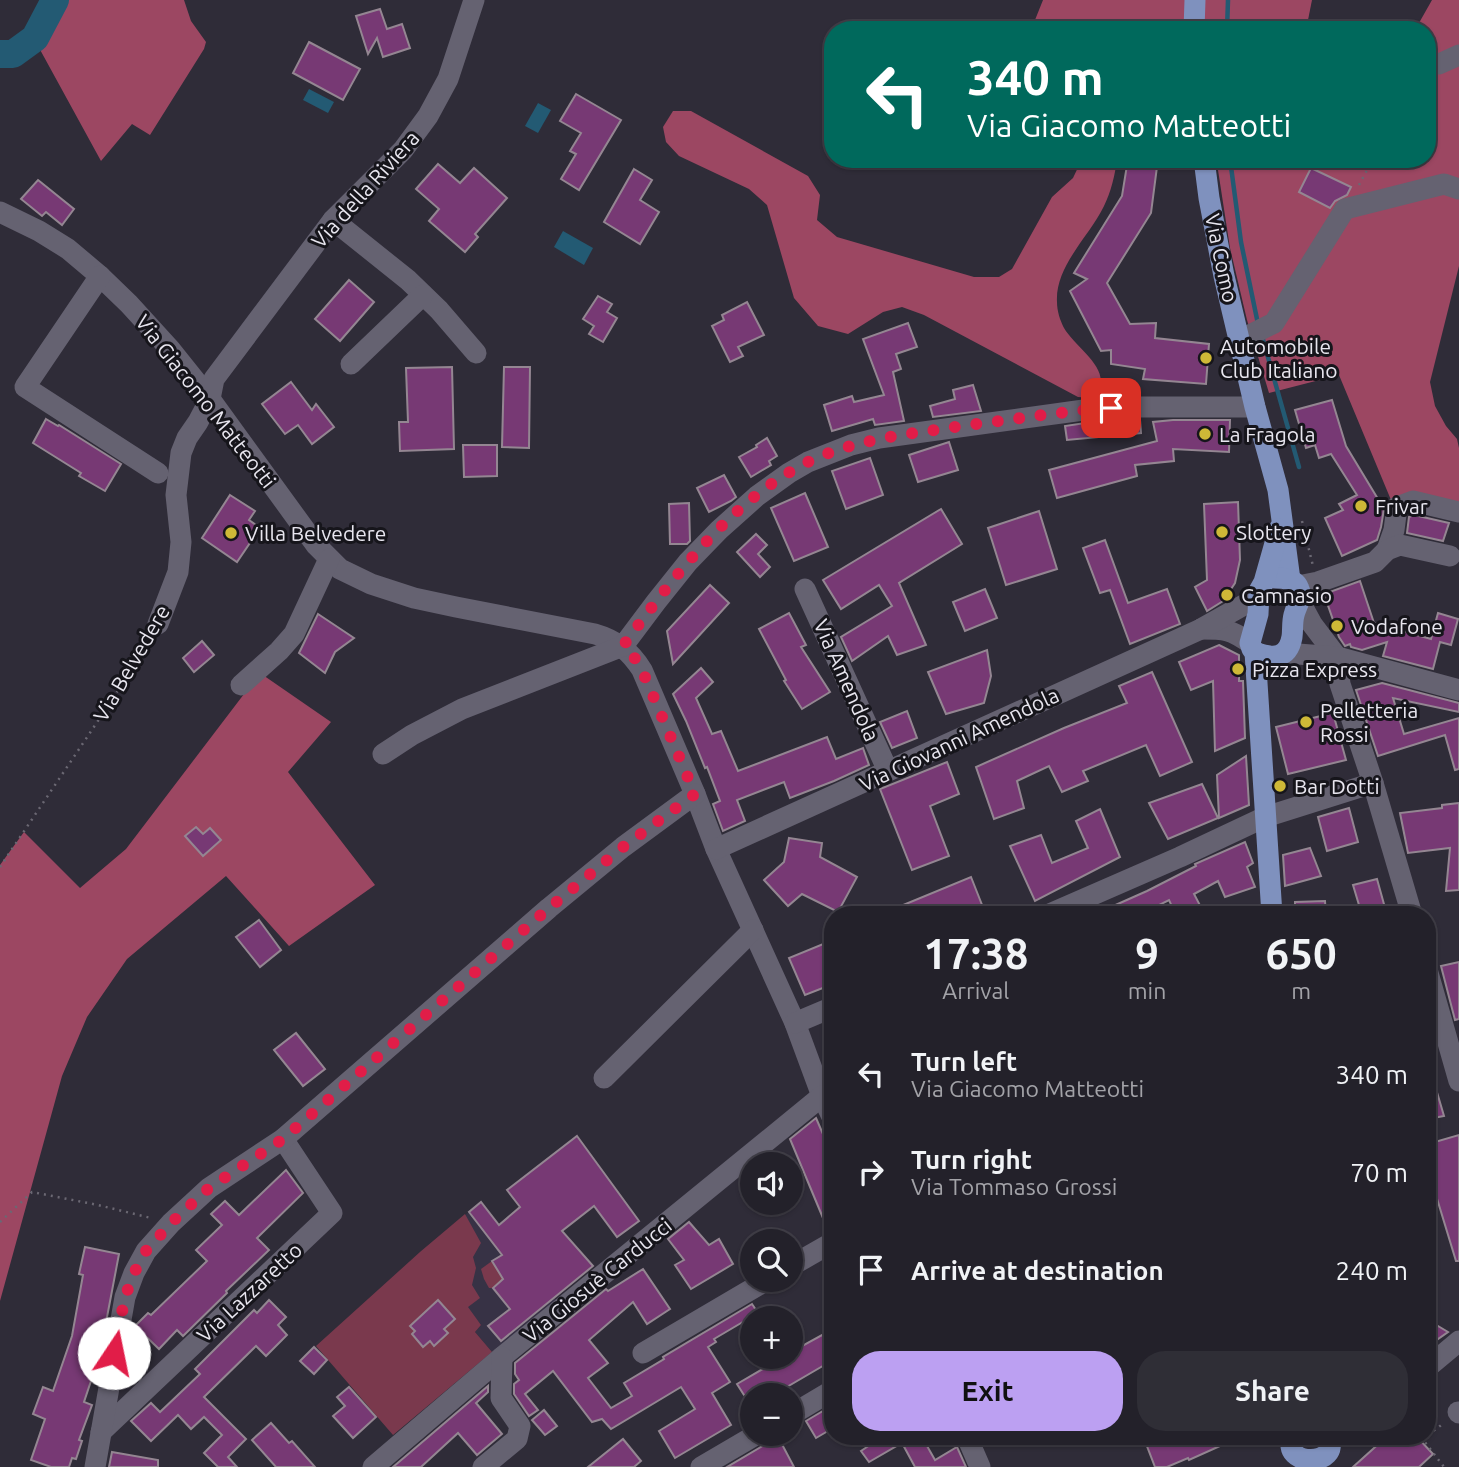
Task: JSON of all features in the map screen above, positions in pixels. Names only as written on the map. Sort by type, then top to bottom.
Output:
[{"type":"main road","points":[[1194,21],[1195,0]]},
{"type":"main road","name":"Via Como","points":[[1205,168],[1224,276],[1255,407],[1276,478],[1281,520],[1295,589],[1292,640],[1266,682],[1260,703]]},
{"type":"main road","name":"Via Como","points":[[1271,906],[1260,703],[1253,647],[1261,589],[1281,520]]},
{"type":"main road","points":[[1261,589],[1276,578],[1295,589]]},
{"type":"main road","points":[[1253,647],[1281,655]]},
{"type":"main road","points":[[1297,1452],[1320,1464],[1325,1460],[1330,1445]]},
{"type":"street","name":"Via della Riviera","points":[[210,399],[212,384],[219,371],[333,220],[403,150],[428,116],[448,79],[474,0]]},
{"type":"street","points":[[1439,64],[1459,55]]},
{"type":"street","points":[[1241,340],[1274,323],[1345,209],[1444,184],[1459,189]]},
{"type":"street","name":"Via Giacomo Matteotti","points":[[0,212],[68,249],[143,318],[210,399],[310,537],[340,569],[356,578],[401,594],[583,631],[608,638],[623,646]]},
{"type":"street","points":[[333,220],[402,275],[445,317],[476,353]]},
{"type":"street","points":[[100,276],[25,387],[158,473]]},
{"type":"street","points":[[351,365],[423,295]]},
{"type":"street","name":"Via Belvedere","points":[[158,624],[178,572],[181,542],[176,495],[181,453],[210,399]]},
{"type":"street","points":[[383,754],[462,709],[623,646],[676,576],[719,530],[771,485],[808,462],[851,445],[879,438],[1057,413],[1111,408],[1255,407]]},
{"type":"street","points":[[1387,550],[1394,530],[1397,507],[1413,501],[1459,512]]},
{"type":"street","points":[[1409,906],[1340,684],[1337,657],[1312,624],[1295,589],[1375,562],[1387,550],[1400,545],[1450,556]]},
{"type":"street","points":[[241,685],[279,652],[294,634],[329,559]]},
{"type":"street","name":"Via Amendola","points":[[805,589],[888,771]]},
{"type":"street","name":"Via Giovanni Amendola","points":[[716,849],[1201,629],[1261,589]]},
{"type":"street","points":[[1201,629],[1223,629],[1236,633],[1253,647]]},
{"type":"street","points":[[623,646],[642,670],[716,849],[795,1023],[824,1100]]},
{"type":"street","points":[[1281,655],[1337,657],[1459,690]]},
{"type":"street","points":[[1310,656],[1340,684]]},
{"type":"street","points":[[1068,906],[1265,817],[1373,783]]},
{"type":"street","points":[[94,1467],[125,1297],[146,1251],[171,1223],[209,1188],[283,1139],[549,908],[623,847],[695,794]]},
{"type":"street","points":[[604,1078],[752,930]]},
{"type":"street","points":[[1436,995],[1455,1048],[1459,1081]]},
{"type":"street","points":[[795,1023],[824,1011]]},
{"type":"street","name":"Via Giosuè Carducci","points":[[373,1467],[502,1357],[822,1096]]},
{"type":"street","name":"Via Lazzaretto","points":[[101,1432],[332,1213],[283,1139]]},
{"type":"street","points":[[803,1259],[824,1246]]},
{"type":"street","points":[[643,1353],[747,1292]]},
{"type":"street","points":[[1436,1360],[1459,1341]]},
{"type":"street","points":[[483,1467],[517,1439],[520,1426],[501,1398],[502,1357]]},
{"type":"street","points":[[803,1408],[824,1395]]},
{"type":"street","points":[[701,1467],[740,1444]]},
{"type":"street","points":[[970,1445],[980,1467]]},
{"type":"path","points":[[1345,209],[1368,168]]},
{"type":"path","name":"Via Belvedere","points":[[0,867],[114,697],[158,624]]},
{"type":"path","points":[[0,1222],[32,1192],[171,1223]]},
{"type":"path","points":[[1429,1445],[1444,1467]]},
{"type":"shaded area","points":[[49,0],[184,0],[191,21],[206,42],[150,135],[132,124],[101,161],[32,35]]},
{"type":"shaded area","points":[[1043,0],[1312,0],[1308,21],[1035,21]]},
{"type":"shaded area","points":[[1432,0],[1459,0],[1459,266],[1430,382],[1435,406],[1457,439],[1459,448],[1459,515],[1391,500],[1339,375],[1269,393],[1247,320],[1230,248],[1218,168],[1436,168],[1436,21],[1420,21]]},
{"type":"shaded area","points":[[673,111],[691,111],[808,176],[820,195],[817,220],[837,237],[974,277],[999,277],[1012,269],[1052,197],[1073,178],[1078,168],[1115,168],[1098,218],[1067,264],[1058,289],[1057,305],[1061,322],[1093,362],[1101,380],[1099,389],[1092,398],[1078,397],[924,315],[902,307],[883,312],[848,334],[818,326],[794,298],[767,205],[749,189],[679,156],[666,142],[663,127]]},
{"type":"shaded area","points":[[260,673],[331,722],[288,772],[375,885],[289,946],[226,876],[127,959],[87,1017],[62,1076],[0,1301],[0,865],[24,832],[80,888],[126,849]]},
{"type":"shaded area","points":[[481,1202],[557,1301],[492,1352],[475,1332],[481,1325],[420,1252]]},
{"type":"shaded area","points":[[465,1214],[481,1243],[473,1257],[476,1268],[472,1285],[480,1298],[468,1307],[481,1325],[475,1332],[492,1352],[393,1435],[316,1346]],"holes":[[[438,1300],[455,1318],[434,1345],[430,1341],[423,1346],[412,1334]]]},
{"type":"shaded area","points":[[492,1261],[516,1269],[493,1288],[489,1288],[481,1269]]},
{"type":"water","points":[[309,89],[334,102],[328,113],[303,100]]},
{"type":"water","points":[[538,103],[551,110],[538,133],[525,126]]},
{"type":"water","points":[[563,231],[593,248],[584,265],[554,247]]},
{"type":"building","points":[[380,9],[387,29],[402,24],[410,48],[383,57],[377,38],[368,54],[356,16]]},
{"type":"building","points":[[309,42],[360,69],[343,100],[293,73]]},
{"type":"building","points":[[576,94],[621,120],[579,190],[561,179],[576,154],[570,151],[581,133],[560,121]]},
{"type":"building","points":[[438,164],[460,183],[474,168],[507,198],[475,234],[478,237],[465,252],[429,221],[439,209],[416,189]]},
{"type":"building","points":[[1127,168],[1157,168],[1151,213],[1107,283],[1130,324],[1156,323],[1155,338],[1209,344],[1206,384],[1143,379],[1145,369],[1111,364],[1111,350],[1101,351],[1070,291],[1087,279],[1074,273],[1122,196]]},
{"type":"building","points":[[1311,168],[1351,187],[1347,195],[1335,201],[1330,208],[1299,192]]},
{"type":"building","points":[[634,169],[652,180],[640,200],[659,212],[640,244],[604,222]]},
{"type":"building","points":[[38,180],[74,209],[62,225],[46,212],[42,216],[21,199]]},
{"type":"building","points":[[349,280],[374,302],[340,341],[315,319]]},
{"type":"building","points":[[598,296],[612,304],[607,312],[617,318],[603,342],[589,334],[594,326],[583,319]]},
{"type":"building","points":[[747,302],[764,335],[738,347],[743,356],[730,362],[712,326],[724,320],[722,315]]},
{"type":"building","points":[[908,323],[917,347],[896,354],[901,369],[893,372],[904,421],[875,425],[873,419],[832,431],[824,405],[852,396],[854,402],[884,395],[863,339]]},
{"type":"building","points":[[452,367],[454,449],[400,451],[399,422],[408,422],[406,368]]},
{"type":"building","points":[[504,367],[530,367],[529,448],[502,447]]},
{"type":"building","points":[[291,382],[312,410],[316,404],[334,427],[312,444],[298,425],[285,434],[262,404]]},
{"type":"building","points":[[973,385],[981,411],[933,417],[930,406],[955,399],[953,390]]},
{"type":"building","name":"Frivar","points":[[1332,400],[1346,446],[1384,509],[1377,540],[1342,556],[1325,518],[1343,510],[1339,504],[1357,495],[1331,454],[1319,458],[1315,445],[1306,448],[1295,410]]},
{"type":"building","points":[[46,419],[121,464],[105,491],[33,443]]},
{"type":"building","points":[[1140,420],[1141,433],[1067,440],[1065,426]]},
{"type":"building","points":[[1230,420],[1229,452],[1173,449],[1174,461],[1135,465],[1137,476],[1057,498],[1049,470],[1157,441],[1153,422]]},
{"type":"building","points":[[767,438],[777,456],[769,461],[771,465],[751,477],[739,457]]},
{"type":"building","points":[[949,442],[958,470],[918,482],[909,455]]},
{"type":"building","points":[[463,445],[497,445],[497,476],[464,477]]},
{"type":"building","points":[[870,458],[883,495],[846,509],[832,471]]},
{"type":"building","points":[[724,475],[736,497],[709,512],[697,488]]},
{"type":"building","points":[[805,493],[828,547],[794,561],[771,508]]},
{"type":"building","name":"Villa Belvedere","points":[[230,495],[255,511],[249,520],[260,528],[237,562],[202,538]]},
{"type":"building","points":[[1238,502],[1240,560],[1235,583],[1223,601],[1207,611],[1195,587],[1207,580],[1204,504]]},
{"type":"building","points":[[689,503],[690,541],[687,544],[670,544],[669,504]]},
{"type":"building","points":[[941,509],[962,544],[899,583],[926,645],[897,655],[888,636],[852,661],[841,637],[892,606],[879,585],[841,609],[823,580]]},
{"type":"building","points":[[1039,511],[1057,569],[1006,585],[988,528]]},
{"type":"building","points":[[1414,515],[1449,523],[1443,541],[1407,533],[1409,517]]},
{"type":"building","points":[[756,534],[767,545],[758,554],[770,567],[760,577],[737,552]]},
{"type":"building","points":[[1105,540],[1128,603],[1167,589],[1180,624],[1130,644],[1110,590],[1100,593],[1083,548]]},
{"type":"building","points":[[1360,581],[1374,623],[1431,639],[1438,613],[1458,619],[1451,645],[1440,642],[1433,669],[1383,656],[1387,642],[1362,650],[1351,647],[1350,644],[1345,646],[1339,637],[1324,594]]},
{"type":"building","points":[[710,585],[729,603],[673,664],[667,631]]},
{"type":"building","points":[[985,589],[997,618],[965,631],[953,602]]},
{"type":"building","points":[[789,613],[806,645],[801,647],[830,692],[802,709],[784,681],[786,680],[759,629]]},
{"type":"building","points":[[318,614],[354,638],[335,652],[325,673],[299,653]]},
{"type":"building","points":[[202,641],[214,655],[194,672],[183,658]]},
{"type":"building","points":[[1219,645],[1239,655],[1239,681],[1243,681],[1245,738],[1215,751],[1213,681],[1191,690],[1179,662]]},
{"type":"building","points":[[987,650],[991,676],[984,703],[946,714],[928,672]]},
{"type":"building","points":[[701,668],[713,682],[696,698],[712,734],[721,731],[738,771],[827,737],[836,759],[863,748],[869,765],[790,798],[784,782],[737,800],[745,821],[723,831],[713,804],[720,801],[673,694]]},
{"type":"building","points":[[1152,672],[1192,762],[1160,776],[1146,745],[1083,771],[1088,781],[1062,792],[1049,766],[1017,781],[1024,808],[994,819],[976,767],[1127,703],[1119,686]]},
{"type":"building","points":[[1382,683],[1459,703],[1459,712],[1393,698],[1404,734],[1459,718],[1459,769],[1455,770],[1445,735],[1378,756],[1356,690]]},
{"type":"building","points":[[907,711],[917,738],[892,748],[880,722]]},
{"type":"building","points":[[1333,713],[1346,760],[1288,774],[1276,727]]},
{"type":"building","points":[[1246,756],[1249,805],[1219,818],[1217,775]]},
{"type":"building","points":[[947,762],[959,794],[930,806],[949,856],[912,870],[880,789]]},
{"type":"building","points":[[1202,784],[1218,818],[1168,839],[1149,803]]},
{"type":"building","points":[[1459,803],[1459,890],[1446,891],[1450,848],[1408,853],[1400,813]]},
{"type":"building","points":[[1349,808],[1358,842],[1327,851],[1318,817]]},
{"type":"building","points":[[1100,809],[1120,857],[1035,901],[1010,846],[1041,835],[1052,863],[1088,848],[1076,821]]},
{"type":"building","points":[[196,827],[203,834],[210,828],[221,840],[203,856],[185,836]]},
{"type":"building","points":[[789,838],[822,843],[820,857],[857,877],[841,906],[826,906],[802,894],[788,906],[764,880],[784,862]]},
{"type":"building","points":[[1245,842],[1253,863],[1247,867],[1255,887],[1225,897],[1218,881],[1194,894],[1200,906],[1172,906],[1169,900],[1157,906],[1113,906],[1196,866],[1195,864]]},
{"type":"building","points":[[1310,848],[1321,876],[1285,886],[1283,855]]},
{"type":"building","points":[[971,877],[982,906],[901,906]]},
{"type":"building","points":[[1377,879],[1384,906],[1359,906],[1353,885]]},
{"type":"building","points":[[1325,901],[1325,906],[1295,906],[1295,902]]},
{"type":"building","points":[[259,920],[281,950],[260,967],[236,937]]},
{"type":"building","points":[[824,944],[824,988],[805,995],[789,958]]},
{"type":"building","points":[[1459,962],[1459,1019],[1455,1020],[1441,966]]},
{"type":"building","points":[[296,1033],[325,1069],[303,1086],[274,1050]]},
{"type":"building","points":[[1436,1089],[1444,1116],[1436,1118]]},
{"type":"building","points":[[816,1118],[824,1136],[824,1220],[803,1170],[803,1152],[795,1152],[790,1139]]},
{"type":"building","points":[[1459,1135],[1459,1261],[1456,1261],[1436,1195],[1436,1142]]},
{"type":"building","points":[[577,1136],[639,1221],[617,1237],[594,1206],[562,1231],[593,1266],[501,1341],[488,1326],[510,1309],[493,1288],[503,1279],[492,1261],[502,1255],[469,1212],[481,1202],[499,1225],[520,1207],[507,1190]]},
{"type":"building","points":[[286,1170],[303,1193],[257,1238],[269,1250],[183,1336],[177,1330],[159,1349],[135,1326],[148,1313],[151,1315],[207,1261],[196,1250],[222,1225],[211,1214],[225,1201],[239,1215]]},
{"type":"building","points":[[689,1222],[709,1245],[719,1239],[733,1264],[691,1289],[675,1265],[684,1260],[668,1239]]},
{"type":"building","points":[[85,1247],[119,1254],[100,1354],[84,1402],[92,1405],[79,1440],[82,1441],[76,1459],[72,1458],[69,1467],[51,1467],[31,1460],[45,1419],[33,1414],[43,1387],[53,1391],[72,1336]]},
{"type":"building","points":[[643,1269],[670,1309],[647,1324],[633,1302],[589,1340],[608,1363],[588,1378],[611,1408],[632,1396],[624,1383],[740,1311],[740,1324],[714,1339],[716,1342],[708,1347],[730,1382],[712,1393],[731,1425],[675,1458],[659,1431],[695,1409],[681,1387],[611,1429],[602,1419],[592,1422],[553,1371],[525,1394],[538,1410],[529,1416],[514,1394],[514,1384],[519,1380],[515,1374],[515,1363],[606,1289],[608,1291]]},
{"type":"building","points":[[269,1300],[286,1317],[278,1325],[287,1335],[266,1356],[256,1346],[204,1397],[246,1439],[228,1457],[237,1467],[218,1467],[204,1453],[222,1435],[204,1417],[191,1429],[178,1415],[151,1441],[131,1421],[151,1403],[160,1412],[200,1374],[195,1369],[254,1310],[257,1313]]},
{"type":"building","points":[[438,1300],[455,1319],[444,1329],[448,1333],[434,1346],[430,1341],[423,1347],[412,1334],[415,1331],[410,1326]]},
{"type":"building","points":[[1436,1325],[1448,1332],[1436,1340]]},
{"type":"building","points":[[824,1334],[824,1365],[794,1383],[740,1383],[740,1389],[737,1384],[763,1369],[803,1369],[803,1345]]},
{"type":"building","points":[[314,1347],[327,1360],[314,1374],[300,1361]]},
{"type":"building","points":[[488,1386],[488,1392],[476,1403],[502,1434],[477,1455],[458,1433],[421,1467],[393,1467]]},
{"type":"building","points":[[349,1387],[376,1417],[353,1438],[333,1416],[345,1406],[337,1397]]},
{"type":"building","points":[[544,1410],[557,1426],[545,1435],[532,1420]]},
{"type":"building","points":[[824,1410],[824,1433],[816,1438],[806,1421]]},
{"type":"building","points":[[271,1423],[289,1443],[292,1441],[315,1467],[276,1467],[252,1440]]},
{"type":"building","points":[[623,1439],[641,1461],[634,1467],[588,1467]]},
{"type":"building","points":[[870,1445],[899,1445],[869,1462],[861,1451]]},
{"type":"building","points":[[903,1445],[927,1445],[935,1460],[957,1447],[966,1467],[915,1467]]},
{"type":"building","points":[[1147,1445],[1222,1445],[1189,1460],[1188,1458],[1167,1467],[1155,1467]]},
{"type":"building","points":[[1377,1445],[1425,1445],[1433,1454],[1419,1467],[1353,1467]]},
{"type":"building","points":[[763,1446],[783,1446],[794,1467],[727,1467]]},
{"type":"building","points":[[112,1452],[158,1460],[158,1467],[109,1467]]},
{"type":"waterway","points":[[0,54],[13,54],[35,38],[55,0]]},
{"type":"waterway","points":[[1227,21],[1228,0]]},
{"type":"waterway","points":[[1231,168],[1241,242],[1258,324]]},
{"type":"waterway","points":[[1262,336],[1299,467]]},
{"type":"place","name":"Automobile Club Italiano","points":[[1206,358]]},
{"type":"place","name":"La Fragola","points":[[1205,434]]},
{"type":"place","name":"Frivar","points":[[1361,506]]},
{"type":"place","name":"Slottery","points":[[1222,532]]},
{"type":"place","name":"Villa Belvedere","points":[[231,533]]},
{"type":"place","name":"Camnasio","points":[[1227,595]]},
{"type":"place","name":"Vodafone","points":[[1337,626]]},
{"type":"place","name":"Pizza Express","points":[[1238,669]]},
{"type":"place","name":"Pelletteria Rossi","points":[[1306,722]]},
{"type":"place","name":"Bar Dotti","points":[[1280,786]]},
{"type":"route","points":[[114,1353],[125,1297],[134,1273],[146,1251],[171,1223],[209,1188],[283,1139],[549,908],[623,847],[695,794],[642,670],[623,646],[676,576],[734,515],[789,473],[817,458],[858,443],[1111,408]]}]
